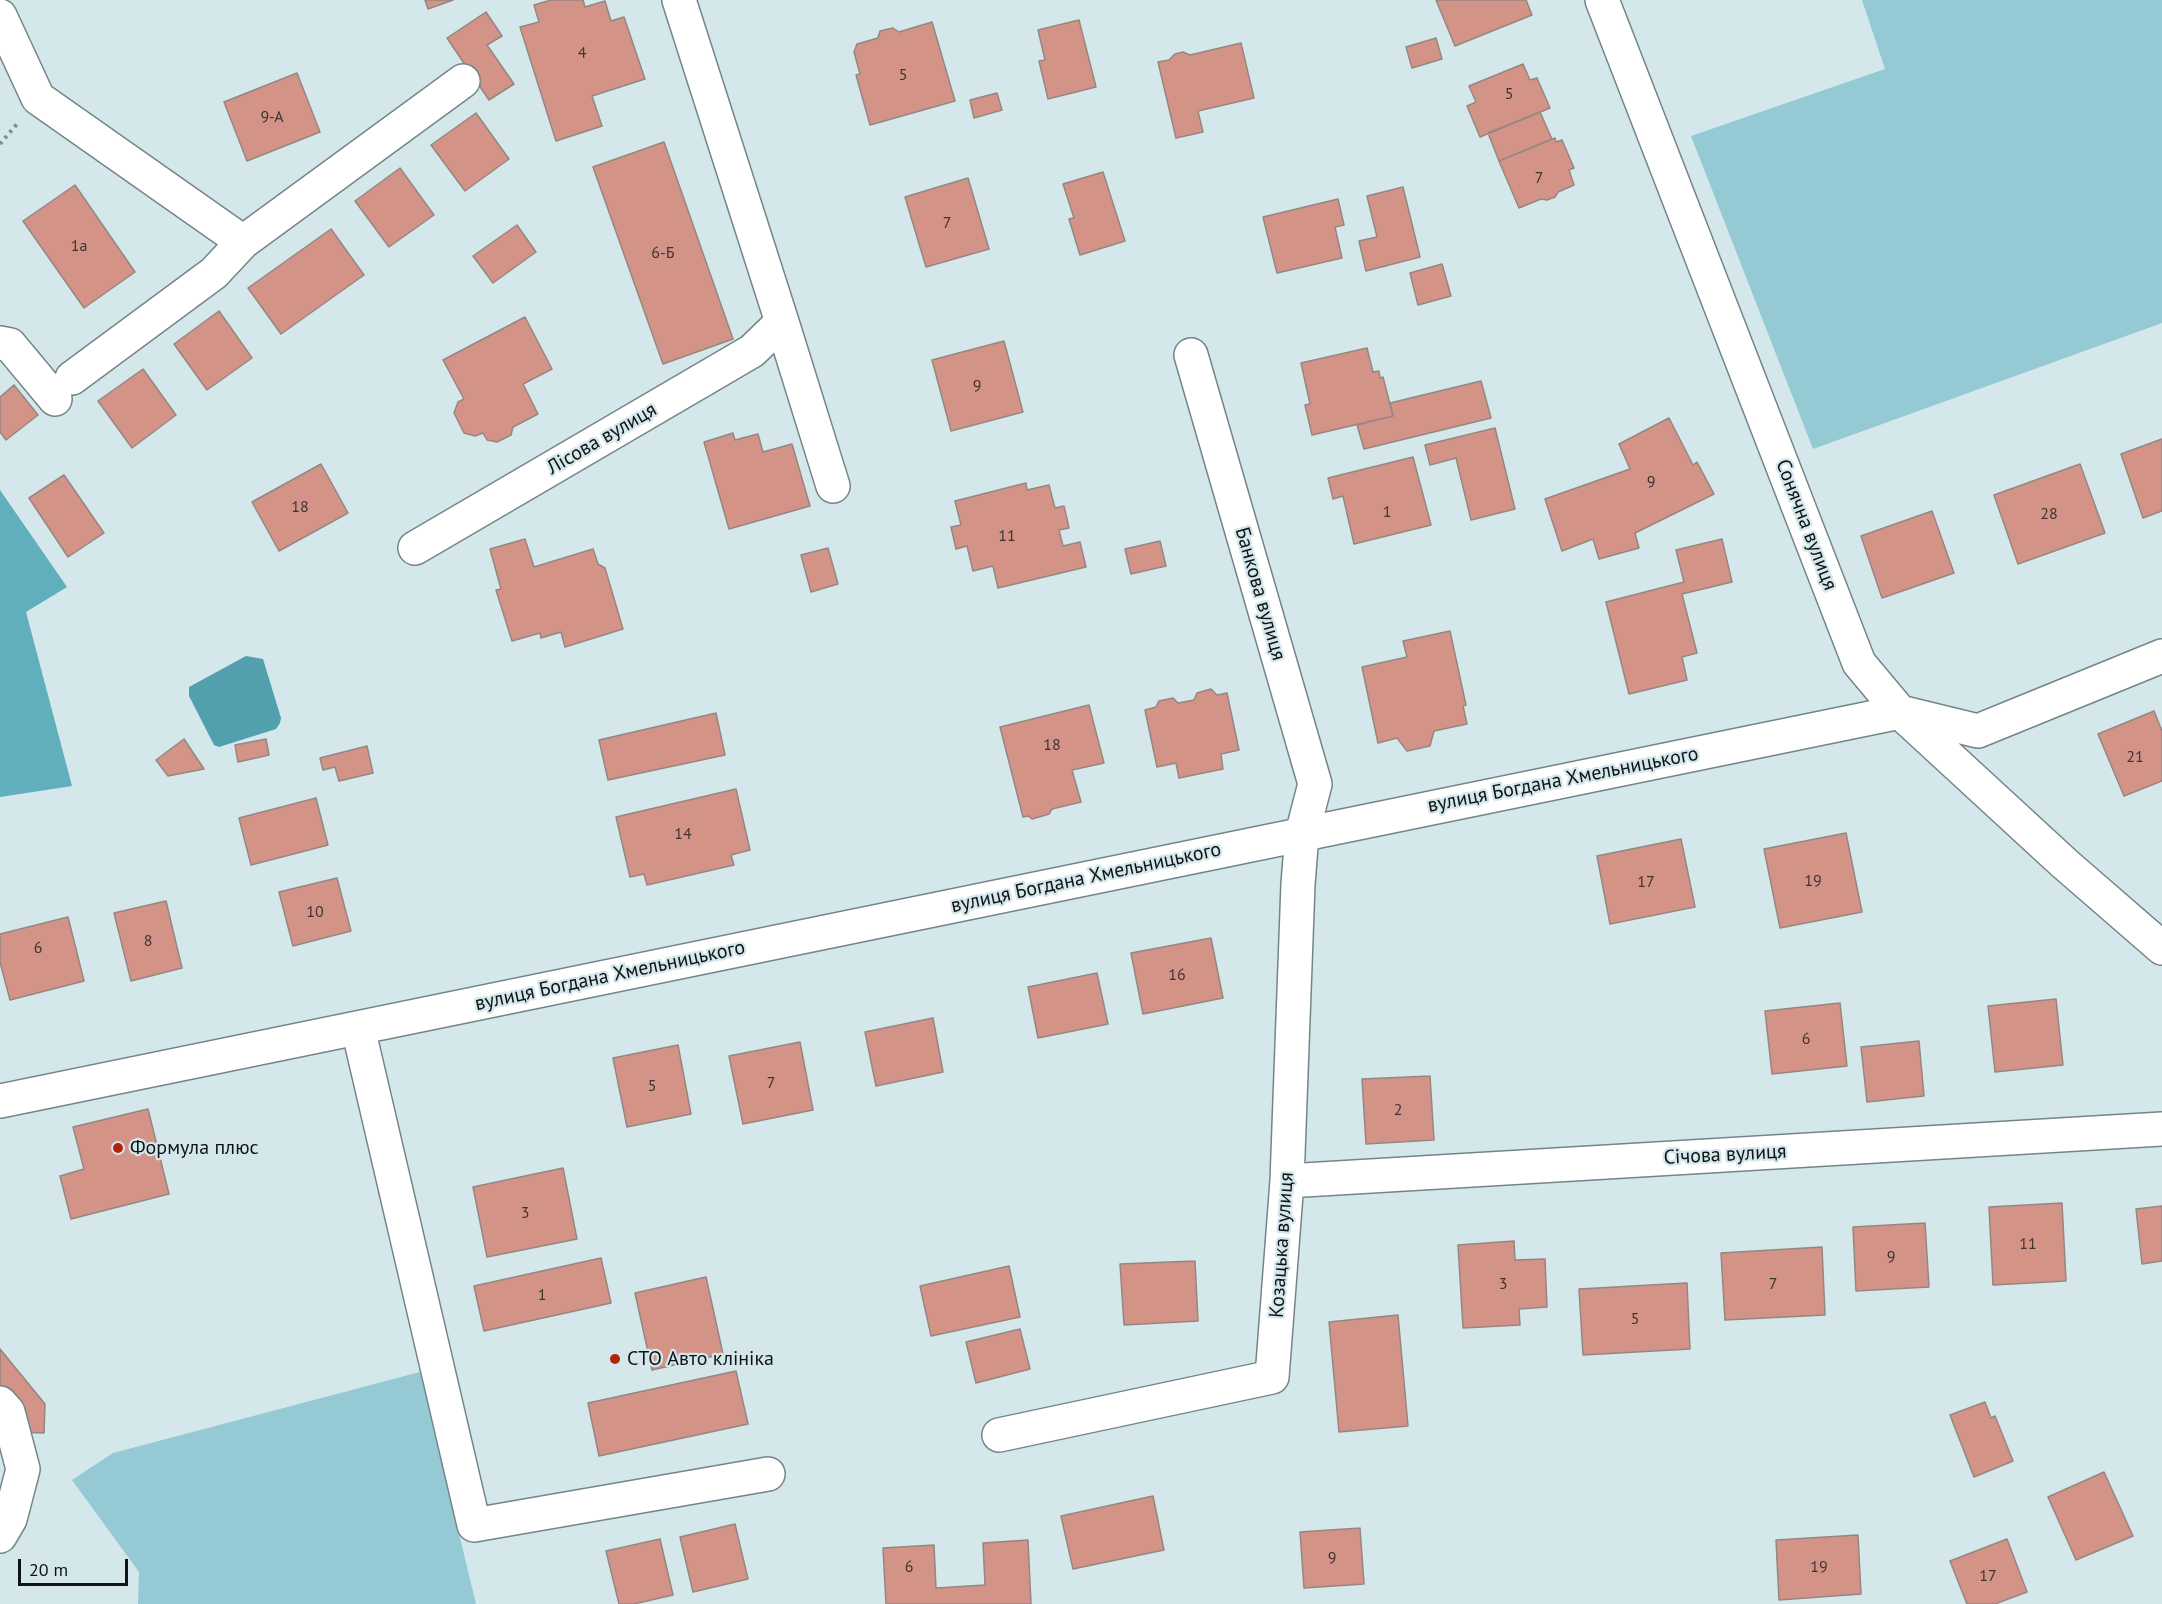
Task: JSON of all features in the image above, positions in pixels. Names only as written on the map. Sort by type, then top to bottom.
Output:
[{"type":"street","points":[[679,0],[833,486]]},
{"type":"street","name":"Сонячна вулиця","points":[[1602,0],[1859,663],[1900,712],[2064,863],[2162,948]]},
{"type":"street","points":[[0,16],[38,98],[243,242]]},
{"type":"street","points":[[0,343],[10,345],[64,389],[214,273],[243,242],[464,81]]},
{"type":"street","name":"Лісова вулиця","points":[[415,548],[752,351],[782,322]]},
{"type":"street","name":"Банкова вулиця","points":[[1191,355],[1315,784],[1302,834]]},
{"type":"street","name":"вулиця Богдана Хмельницького","points":[[0,1101],[1900,712],[1978,731],[2162,656]]},
{"type":"street","name":"Козацька вулиця","points":[[999,1435],[1272,1377],[1287,1181],[1298,884],[1302,834]]},
{"type":"street","points":[[358,1028],[474,1525],[768,1474]]},
{"type":"street","name":"Січова вулиця","points":[[1287,1181],[2162,1129]]},
{"type":"street","points":[[0,1403],[8,1412],[23,1468],[10,1519],[0,1536]]},
{"type":"shaded area","points":[[1862,0],[2162,0],[2162,323],[1813,449],[1691,136],[1885,69]]},
{"type":"shaded area","points":[[0,490],[67,587],[26,612],[72,786],[0,797]]},
{"type":"shaded area","points":[[246,656],[263,659],[281,718],[280,723],[276,729],[219,747],[214,745],[189,696],[189,687]]},
{"type":"shaded area","points":[[420,1372],[476,1604],[138,1604],[139,1572],[72,1480],[113,1453]]},
{"type":"building","points":[[425,0],[453,0],[428,9]]},
{"type":"building","points":[[551,0],[583,0],[585,7],[605,1],[611,21],[624,17],[645,79],[592,96],[602,126],[556,141],[520,27],[539,22],[534,5]]},
{"type":"building","points":[[1436,0],[1526,0],[1532,15],[1455,46]]},
{"type":"building","points":[[486,12],[502,36],[487,45],[514,84],[489,100],[447,38]]},
{"type":"building","points":[[1079,20],[1096,87],[1048,99],[1039,61],[1045,60],[1038,30]]},
{"type":"building","points":[[932,22],[955,101],[870,125],[856,75],[860,74],[854,52],[857,44],[878,38],[880,31],[893,28],[899,32]]},
{"type":"building","points":[[1436,38],[1442,59],[1412,68],[1406,47]]},
{"type":"building","points":[[1241,43],[1254,98],[1198,111],[1203,132],[1176,138],[1158,62],[1169,60],[1175,54],[1183,52],[1190,55]]},
{"type":"building","points":[[1523,64],[1530,80],[1537,78],[1550,108],[1480,137],[1467,106],[1476,102],[1469,86]]},
{"type":"building","points":[[297,73],[320,132],[247,161],[224,102]]},
{"type":"building","points":[[997,93],[1002,110],[974,118],[970,100]]},
{"type":"building","points":[[1540,112],[1552,139],[1499,161],[1488,133]]},
{"type":"building","points":[[476,113],[509,159],[465,191],[431,145]]},
{"type":"building","points":[[1555,138],[1556,142],[1562,140],[1574,168],[1569,170],[1574,185],[1558,192],[1555,197],[1547,200],[1541,199],[1519,208],[1499,161]]},
{"type":"building","points":[[664,142],[733,339],[663,364],[593,167]]},
{"type":"building","points":[[400,168],[434,215],[389,247],[355,201]]},
{"type":"building","points":[[1103,172],[1125,241],[1080,255],[1069,219],[1074,218],[1063,184]]},
{"type":"building","points":[[968,178],[989,249],[926,267],[905,197]]},
{"type":"building","points":[[75,185],[135,272],[84,308],[23,221]]},
{"type":"building","points":[[1403,187],[1420,257],[1366,271],[1359,241],[1377,237],[1367,196]]},
{"type":"building","points":[[1338,199],[1344,225],[1335,227],[1342,258],[1277,273],[1263,217]]},
{"type":"building","points":[[517,225],[536,252],[493,283],[473,256]]},
{"type":"building","points":[[331,229],[364,275],[281,334],[248,288]]},
{"type":"building","points":[[1442,264],[1451,296],[1418,305],[1410,273]]},
{"type":"building","points":[[219,311],[252,358],[207,390],[174,344]]},
{"type":"building","points":[[525,317],[552,369],[523,384],[538,414],[513,427],[511,435],[497,442],[487,440],[483,433],[475,436],[464,433],[454,413],[458,402],[464,399],[443,360]]},
{"type":"building","points":[[1004,341],[1023,412],[951,431],[932,360]]},
{"type":"building","points":[[1367,348],[1373,372],[1379,371],[1380,378],[1383,377],[1393,416],[1312,435],[1305,405],[1310,404],[1301,363]]},
{"type":"building","points":[[143,369],[176,415],[132,448],[98,401]]},
{"type":"building","points":[[1481,381],[1491,418],[1364,449],[1357,425],[1393,416],[1390,403]]},
{"type":"building","points":[[14,385],[38,415],[6,440],[0,432],[0,397]]},
{"type":"building","points":[[1669,418],[1693,465],[1697,462],[1714,494],[1635,533],[1639,548],[1599,559],[1593,539],[1562,551],[1545,499],[1630,469],[1619,444]]},
{"type":"building","points":[[1495,428],[1515,509],[1471,520],[1456,458],[1430,465],[1425,445]]},
{"type":"building","points":[[733,433],[735,440],[758,434],[763,452],[792,444],[810,506],[729,529],[704,442]]},
{"type":"building","points":[[2162,439],[2162,511],[2143,518],[2121,454]]},
{"type":"building","points":[[1413,457],[1431,525],[1354,544],[1343,496],[1333,499],[1328,478]]},
{"type":"building","points":[[321,464],[348,513],[279,551],[252,502]]},
{"type":"building","points":[[2080,464],[2105,533],[2018,564],[1994,495]]},
{"type":"building","points":[[64,475],[104,533],[68,557],[29,498]]},
{"type":"building","points":[[1026,483],[1027,490],[1049,485],[1055,508],[1064,506],[1069,528],[1059,530],[1063,546],[1080,542],[1086,567],[998,588],[993,566],[973,571],[967,546],[956,549],[951,527],[961,525],[955,501]]},
{"type":"building","points":[[1932,511],[1954,573],[1882,598],[1861,536]]},
{"type":"building","points":[[525,539],[534,567],[593,549],[598,564],[605,568],[623,629],[565,647],[561,632],[541,638],[540,633],[512,641],[496,590],[501,589],[490,549]]},
{"type":"building","points":[[1722,539],[1732,582],[1682,594],[1697,653],[1682,657],[1687,680],[1629,694],[1606,602],[1684,582],[1676,550]]},
{"type":"building","points":[[1160,541],[1166,566],[1131,574],[1125,549]]},
{"type":"building","points":[[828,548],[838,584],[811,592],[801,555]]},
{"type":"building","points":[[1450,631],[1466,705],[1463,706],[1467,724],[1434,731],[1430,746],[1407,751],[1397,738],[1378,743],[1362,667],[1407,657],[1403,641]]},
{"type":"building","points":[[1211,689],[1217,695],[1227,693],[1239,750],[1221,754],[1223,769],[1179,778],[1176,763],[1157,767],[1145,710],[1156,707],[1159,701],[1173,698],[1178,703],[1194,700],[1197,693]]},
{"type":"building","points":[[1089,705],[1104,763],[1072,770],[1081,802],[1052,809],[1049,814],[1032,819],[1028,816],[1023,817],[1000,727]]},
{"type":"building","points":[[2154,711],[2162,731],[2162,781],[2124,796],[2098,734]]},
{"type":"building","points":[[716,713],[725,755],[608,780],[599,740]]},
{"type":"building","points":[[184,739],[204,769],[168,776],[156,760]]},
{"type":"building","points":[[266,739],[269,755],[238,762],[235,745]]},
{"type":"building","points":[[367,746],[373,773],[339,781],[335,767],[323,770],[320,758]]},
{"type":"building","points":[[736,789],[750,850],[731,855],[734,865],[647,885],[644,874],[630,877],[616,817]]},
{"type":"building","points":[[316,798],[328,845],[251,865],[239,818]]},
{"type":"building","points":[[1846,833],[1862,912],[1780,928],[1764,849]]},
{"type":"building","points":[[1681,839],[1695,907],[1610,924],[1597,856]]},
{"type":"building","points":[[337,878],[351,931],[293,946],[279,892]]},
{"type":"building","points":[[166,901],[182,968],[131,981],[114,913]]},
{"type":"building","points":[[68,917],[84,981],[10,1000],[0,962],[0,934]]},
{"type":"building","points":[[1211,938],[1223,998],[1143,1014],[1131,953]]},
{"type":"building","points":[[1097,973],[1108,1024],[1038,1038],[1028,987]]},
{"type":"building","points":[[2056,999],[2063,1065],[1995,1072],[1988,1006]]},
{"type":"building","points":[[1840,1003],[1847,1066],[1772,1074],[1765,1011]]},
{"type":"building","points":[[933,1018],[943,1072],[876,1086],[865,1032]]},
{"type":"building","points":[[1919,1041],[1924,1096],[1867,1102],[1861,1047]]},
{"type":"building","points":[[800,1042],[813,1110],[743,1124],[729,1056]]},
{"type":"building","points":[[678,1045],[691,1114],[627,1127],[613,1058]]},
{"type":"building","points":[[1430,1076],[1434,1140],[1366,1144],[1362,1079]]},
{"type":"building","name":"Формула плюс","points":[[148,1109],[169,1194],[71,1219],[60,1176],[84,1169],[73,1127]]},
{"type":"building","points":[[563,1168],[577,1239],[487,1257],[473,1187]]},
{"type":"building","points":[[2062,1203],[2066,1281],[1993,1285],[1989,1207]]},
{"type":"building","points":[[2162,1206],[2162,1261],[2142,1264],[2136,1209]]},
{"type":"building","points":[[1925,1223],[1929,1287],[1856,1291],[1853,1227]]},
{"type":"building","points":[[1514,1241],[1515,1260],[1545,1259],[1547,1307],[1519,1309],[1520,1325],[1463,1328],[1458,1245]]},
{"type":"building","points":[[1822,1247],[1825,1315],[1725,1320],[1721,1253]]},
{"type":"building","points":[[601,1258],[611,1303],[484,1331],[474,1286]]},
{"type":"building","points":[[1195,1261],[1198,1321],[1124,1325],[1120,1264]]},
{"type":"building","points":[[1009,1266],[1020,1317],[931,1336],[920,1286]]},
{"type":"building","points":[[706,1277],[723,1354],[652,1370],[635,1293]]},
{"type":"building","points":[[1687,1283],[1690,1349],[1583,1355],[1579,1289]]},
{"type":"building","points":[[1398,1315],[1408,1426],[1339,1432],[1329,1322]]},
{"type":"building","points":[[1020,1329],[1030,1369],[976,1383],[966,1342]]},
{"type":"building","points":[[0,1349],[45,1404],[44,1433],[14,1432],[0,1416]]},
{"type":"building","points":[[736,1371],[748,1424],[599,1456],[588,1403]]},
{"type":"building","points":[[1985,1402],[1991,1418],[1995,1416],[2013,1461],[1974,1477],[1950,1415]]},
{"type":"building","points":[[2104,1472],[2133,1536],[2076,1560],[2048,1497]]},
{"type":"building","points":[[1153,1496],[1164,1550],[1073,1569],[1061,1516]]},
{"type":"building","points":[[735,1524],[748,1579],[693,1592],[680,1537]]},
{"type":"building","points":[[1360,1528],[1364,1584],[1304,1588],[1300,1532]]},
{"type":"building","points":[[1858,1535],[1861,1594],[1779,1600],[1776,1540]]},
{"type":"building","points":[[660,1539],[673,1595],[634,1604],[619,1604],[606,1551]]},
{"type":"building","points":[[2007,1539],[2027,1592],[1995,1604],[1967,1604],[1950,1561]]},
{"type":"building","points":[[1028,1540],[1031,1604],[886,1604],[883,1548],[934,1545],[936,1588],[985,1585],[983,1543]]},
{"type":"place","name":"Формула плюс","points":[[118,1148]]},
{"type":"place","name":"СТО Авто клініка","points":[[615,1359]]}]
